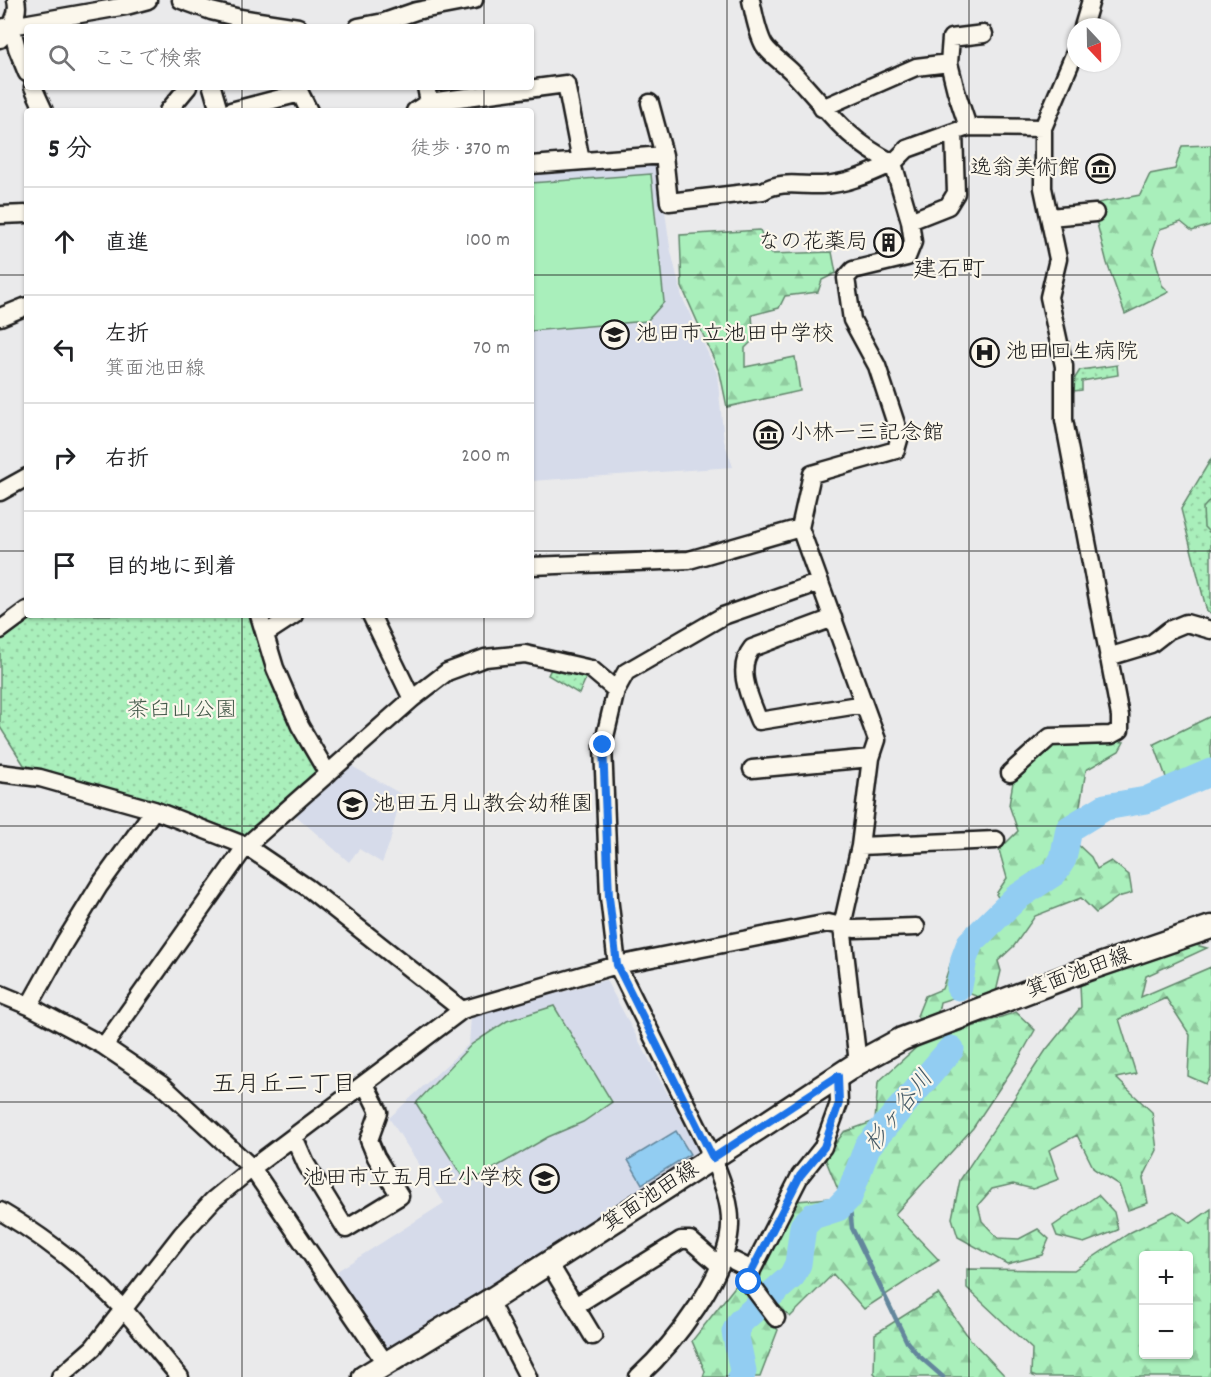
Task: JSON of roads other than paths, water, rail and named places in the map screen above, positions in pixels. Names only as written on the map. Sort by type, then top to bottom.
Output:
[{"type":"main road","name":"箕面池田線","points":[[364,1377],[549,1263],[858,1063],[902,1039],[1085,970],[1211,927]]},
{"type":"street","points":[[0,39],[18,8],[16,0]]},
{"type":"street","points":[[6,27],[148,0]]},
{"type":"street","points":[[181,0],[207,6],[240,18],[275,24]]},
{"type":"street","points":[[374,24],[415,19],[474,0]]},
{"type":"street","points":[[751,0],[764,45],[794,74],[847,134],[879,156],[894,163],[910,221],[913,242],[907,257],[853,270],[846,278],[852,320],[877,366],[900,436],[896,450],[812,474],[800,528],[877,740],[872,758],[860,846],[842,926],[858,1063]]},
{"type":"street","points":[[1086,18],[1091,0]]},
{"type":"street","points":[[6,27],[24,66]]},
{"type":"street","points":[[910,221],[948,206],[956,193],[961,129],[956,91],[949,63],[951,38],[984,34]]},
{"type":"street","points":[[822,108],[916,67],[949,63]]},
{"type":"street","points":[[1010,773],[1050,738],[1111,735],[1120,730],[1120,716],[1064,420],[1064,366],[1049,297],[1058,259],[1043,188],[1043,128],[1067,71]]},
{"type":"street","points":[[534,88],[566,84],[581,161]]},
{"type":"street","points":[[34,90],[43,108]]},
{"type":"street","points":[[170,108],[186,90]]},
{"type":"street","points":[[213,90],[218,108]]},
{"type":"street","points":[[241,108],[298,90],[307,108]]},
{"type":"street","points":[[426,103],[522,90]]},
{"type":"street","points":[[650,103],[664,154],[669,202],[763,191],[772,185],[796,183],[823,185],[864,177],[894,163],[907,148],[961,129],[1043,128]]},
{"type":"street","points":[[534,165],[664,154]]},
{"type":"street","points":[[1049,217],[1095,213]]},
{"type":"street","points":[[0,215],[24,214]]},
{"type":"street","points":[[0,317],[24,310]]},
{"type":"street","points":[[0,492],[24,479]]},
{"type":"street","points":[[534,566],[689,560],[800,528]]},
{"type":"street","points":[[638,1377],[669,1346],[727,1264],[730,1226],[726,1190],[713,1158],[617,965],[609,897],[603,745],[616,690],[626,672],[723,616],[820,582]]},
{"type":"street","points":[[0,630],[24,612]]},
{"type":"street","points":[[260,618],[275,668],[300,726],[328,774]]},
{"type":"street","points":[[265,633],[289,618]]},
{"type":"street","points":[[372,618],[412,699]]},
{"type":"street","points":[[833,618],[752,648],[745,657],[745,687],[759,721],[864,704]]},
{"type":"street","points":[[1108,657],[1151,644],[1169,630],[1186,623],[1211,630]]},
{"type":"street","points":[[104,1047],[246,846],[412,699],[447,672],[485,658],[525,654],[591,669],[616,690]]},
{"type":"street","points":[[752,769],[872,758]]},
{"type":"street","points":[[0,772],[40,778],[154,810],[246,846],[308,888],[462,1010]]},
{"type":"street","points":[[29,1006],[99,886],[154,810]]},
{"type":"street","points":[[860,846],[996,840]]},
{"type":"street","points":[[60,1377],[93,1348],[182,1234],[213,1200],[462,1010],[617,965],[828,923],[855,929],[916,927]]},
{"type":"street","points":[[0,994],[29,1006],[104,1047],[162,1084],[252,1168],[386,1364]]},
{"type":"street","points":[[777,1318],[749,1282],[752,1270],[800,1176],[824,1147],[839,1103],[838,1076]]},
{"type":"street","points":[[294,1137],[306,1164],[346,1229],[400,1197],[376,1157],[369,1140],[379,1112],[365,1084]]},
{"type":"street","points":[[0,1211],[42,1237],[77,1264],[123,1309],[180,1377]]},
{"type":"street","points":[[576,1306],[681,1240],[690,1240],[727,1264],[752,1270]]},
{"type":"street","points":[[549,1263],[593,1336]]},
{"type":"street","points":[[489,1301],[528,1377]]},
{"type":"water","points":[[676,1131],[690,1154],[642,1184],[628,1160]]},
{"type":"waterway","name":"杉ヶ谷川","points":[[959,987],[964,959],[970,943],[1016,898],[1054,873],[1063,859],[1069,829],[1105,807],[1146,800],[1211,772]]},
{"type":"waterway","name":"杉ヶ谷川","points":[[741,1377],[743,1371],[735,1332],[740,1322],[792,1276],[798,1264],[803,1226],[813,1216],[838,1208],[849,1197],[867,1147],[951,1049]]},
{"type":"waterway","points":[[849,1197],[852,1228],[907,1342],[943,1377]]},
{"type":"place","name":"逸翁美術館","points":[[1101,169]]},
{"type":"place","name":"なの花薬局","points":[[889,243]]},
{"type":"place","name":"池田市立池田中学校","points":[[615,335]]},
{"type":"place","name":"池田回生病院","points":[[985,353]]},
{"type":"place","name":"小林一三記念館","points":[[769,434]]},
{"type":"place","name":"池田五月山教会幼稚園","points":[[352,805]]},
{"type":"place","name":"池田市立五月丘小学校","points":[[544,1179]]},
{"type":"district","name":"建石町","points":[[949,271]]},
{"type":"district","name":"五月丘二丁目","points":[[284,1086]]},
{"type":"park label","name":"茶臼山公園","points":[[182,711]]}]
